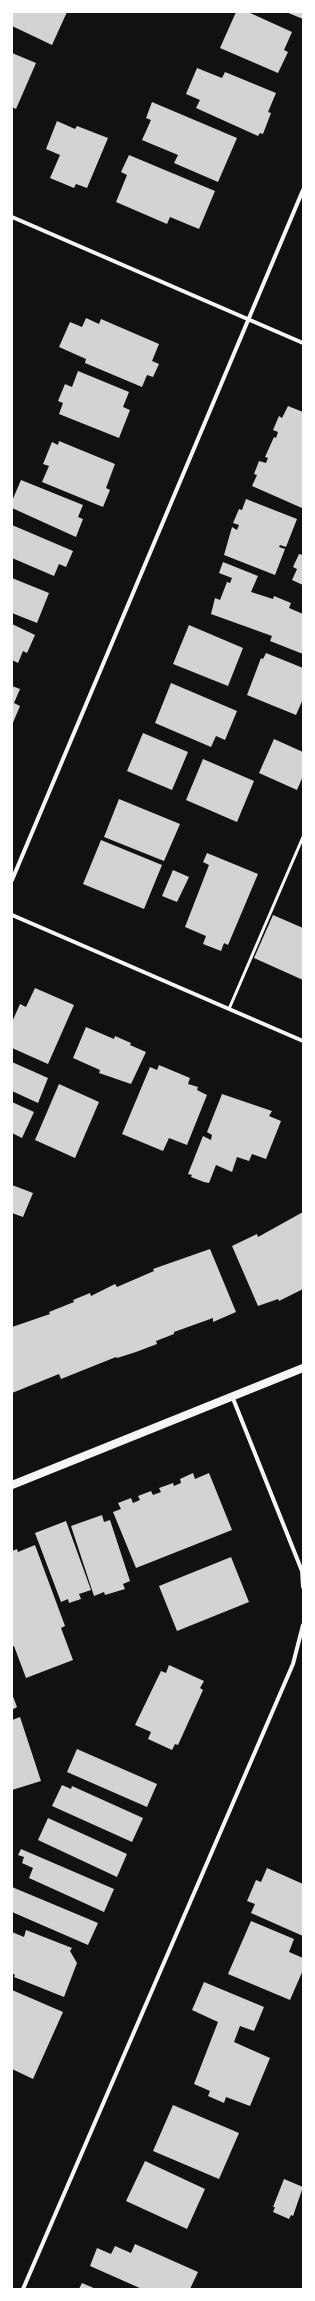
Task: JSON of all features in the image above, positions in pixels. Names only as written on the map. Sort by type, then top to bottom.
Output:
[{"type":"main road","points":[[12,1485],[303,1368]]},
{"type":"street","points":[[12,880],[303,190]]},
{"type":"street","points":[[12,217],[303,343]]},
{"type":"street","points":[[12,915],[303,1042]]},
{"type":"street","points":[[232,1396],[302,1572],[303,1587]]},
{"type":"street","points":[[22,2289],[293,1664],[303,1625]]},
{"type":"lane","points":[[229,1009],[303,837]]},
{"type":"building","points":[[12,12],[67,12],[52,45],[12,26]]},
{"type":"building","points":[[236,12],[248,12],[292,32],[284,50],[288,52],[278,73],[220,48]]},
{"type":"building","points":[[286,12],[303,12],[303,19]]},
{"type":"building","points":[[12,53],[36,63],[16,109],[12,107]]},
{"type":"building","points":[[197,68],[222,78],[225,72],[276,93],[268,112],[271,113],[263,134],[260,133],[258,136],[196,108],[200,100],[186,94]]},
{"type":"building","points":[[152,102],[237,138],[218,182],[174,163],[178,155],[142,140],[151,120],[146,118]]},
{"type":"building","points":[[57,121],[75,129],[77,126],[108,138],[87,188],[76,184],[74,188],[50,178],[60,155],[46,149]]},
{"type":"building","points":[[129,155],[215,191],[199,229],[170,217],[167,224],[116,202],[127,175],[121,172]]},
{"type":"building","points":[[86,318],[99,324],[101,319],[159,344],[152,361],[159,364],[153,377],[147,375],[142,387],[85,363],[86,359],[59,347],[70,322],[82,327]]},
{"type":"building","points":[[78,371],[129,392],[123,407],[130,410],[119,438],[59,414],[63,403],[58,401],[65,384],[72,387]]},
{"type":"building","points":[[288,406],[303,412],[302,508],[252,486],[257,475],[254,474],[259,461],[266,463],[268,458],[265,457],[274,437],[276,438],[278,432],[273,430],[279,416],[282,418]]},
{"type":"building","points":[[59,441],[115,464],[106,488],[110,490],[103,507],[42,482],[49,466],[43,464],[52,442],[58,445]]},
{"type":"building","points":[[21,480],[83,505],[78,517],[83,519],[76,537],[12,508],[12,501]]},
{"type":"building","points":[[246,499],[297,519],[286,547],[280,545],[279,547],[285,549],[275,575],[224,555],[232,527],[237,530],[239,525],[233,523],[239,509],[242,510]]},
{"type":"building","points":[[12,525],[73,551],[66,567],[59,564],[54,576],[12,558]]},
{"type":"building","points":[[299,554],[303,555],[303,585],[292,580],[297,569],[293,567]]},
{"type":"building","points":[[223,562],[258,576],[251,592],[273,599],[274,596],[291,603],[289,608],[303,614],[303,654],[270,641],[272,636],[211,614],[215,598],[220,600],[227,582],[230,583],[232,578],[219,573]]},
{"type":"building","points":[[12,578],[49,593],[37,623],[12,613]]},
{"type":"building","points":[[12,624],[35,635],[27,653],[23,651],[18,663],[12,660]]},
{"type":"building","points":[[189,625],[243,648],[228,686],[173,664]]},
{"type":"building","points":[[266,653],[303,668],[303,699],[296,715],[247,695],[261,658],[263,659]]},
{"type":"building","points":[[171,683],[237,711],[225,740],[216,736],[211,747],[155,723]]},
{"type":"building","points":[[12,686],[20,689],[14,703],[20,706],[12,725]]},
{"type":"building","points":[[143,733],[188,752],[172,790],[127,771]]},
{"type":"building","points":[[274,739],[303,752],[303,776],[297,790],[259,773]]},
{"type":"building","points":[[203,759],[254,781],[237,822],[186,800]]},
{"type":"building","points":[[119,799],[180,824],[164,861],[104,837]]},
{"type":"building","points":[[101,840],[162,865],[144,909],[83,884]]},
{"type":"building","points":[[207,853],[258,874],[228,945],[224,943],[221,951],[203,944],[206,936],[185,927],[209,865],[203,862]]},
{"type":"building","points":[[173,870],[189,877],[177,902],[162,896]]},
{"type":"building","points":[[273,915],[303,928],[303,980],[254,958]]},
{"type":"building","points":[[35,988],[74,1005],[48,1064],[12,1048],[12,1022],[20,1004],[26,1007]]},
{"type":"building","points":[[86,1027],[114,1039],[115,1036],[146,1052],[131,1084],[99,1073],[100,1070],[73,1058]]},
{"type":"building","points":[[12,1062],[48,1078],[38,1103],[12,1091]]},
{"type":"building","points":[[159,1065],[190,1078],[188,1084],[198,1087],[197,1090],[207,1095],[187,1145],[169,1138],[163,1151],[122,1134],[150,1067],[157,1070]]},
{"type":"building","points":[[59,1084],[99,1102],[75,1158],[35,1140]]},
{"type":"building","points":[[222,1094],[272,1111],[269,1116],[281,1121],[266,1159],[252,1154],[249,1161],[237,1157],[232,1172],[216,1165],[209,1183],[191,1177],[192,1175],[188,1174],[203,1136],[211,1140],[212,1135],[207,1132]]},
{"type":"building","points":[[12,1102],[34,1112],[22,1138],[12,1133]]},
{"type":"building","points":[[12,1185],[33,1193],[23,1217],[12,1213]]},
{"type":"building","points":[[303,1212],[303,1289],[279,1301],[278,1299],[258,1306],[232,1246],[257,1234],[258,1237]]},
{"type":"building","points":[[210,1249],[236,1312],[213,1322],[213,1318],[174,1332],[174,1334],[156,1341],[157,1344],[136,1352],[117,1358],[116,1357],[61,1379],[59,1374],[12,1393],[12,1327],[50,1314],[49,1312],[74,1302],[73,1300],[90,1293],[91,1296],[115,1284],[117,1287],[154,1271],[153,1269]]},
{"type":"building","points":[[193,1473],[195,1479],[209,1473],[232,1530],[136,1568],[113,1512],[121,1509],[118,1503],[131,1498],[133,1503],[140,1500],[138,1496],[151,1491],[153,1495],[161,1492],[159,1488],[173,1483],[174,1486],[181,1483],[180,1479]]},
{"type":"building","points":[[102,1515],[104,1522],[110,1520],[130,1581],[123,1584],[125,1589],[105,1595],[104,1592],[94,1596],[71,1526]]},
{"type":"building","points":[[66,1521],[91,1590],[79,1594],[81,1599],[69,1603],[68,1599],[61,1602],[35,1533]]},
{"type":"building","points":[[35,1545],[65,1626],[61,1628],[73,1660],[26,1678],[14,1646],[12,1647],[12,1551],[17,1549],[18,1552]]},
{"type":"building","points":[[231,1557],[249,1602],[177,1631],[159,1586]]},
{"type":"building","points":[[169,1665],[204,1681],[200,1688],[203,1690],[178,1745],[175,1744],[172,1750],[148,1739],[151,1732],[135,1725],[161,1671],[166,1673]]},
{"type":"building","points":[[12,1694],[17,1707],[12,1710]]},
{"type":"building","points":[[20,1717],[41,1781],[12,1790],[12,1720]]},
{"type":"building","points":[[77,1749],[157,1784],[147,1807],[67,1772]]},
{"type":"building","points":[[62,1785],[71,1789],[72,1786],[143,1818],[132,1842],[52,1806]]},
{"type":"building","points":[[48,1818],[127,1854],[117,1877],[38,1840]]},
{"type":"building","points":[[21,1849],[114,1889],[104,1912],[29,1878],[33,1868],[22,1863],[24,1857],[18,1855]]},
{"type":"building","points":[[267,1868],[303,1884],[303,1936],[251,1913],[255,1904],[247,1901],[256,1880],[261,1882]]},
{"type":"building","points":[[12,1887],[98,1923],[88,1945],[12,1912]]},
{"type":"building","points":[[251,1921],[294,1939],[289,1952],[303,1958],[303,1970],[290,2000],[228,1974]]},
{"type":"building","points":[[26,1930],[72,1948],[70,1951],[77,1963],[64,1997],[14,1977],[15,1975],[12,1973],[12,1932],[24,1937]]},
{"type":"building","points":[[204,1982],[264,2007],[254,2031],[240,2026],[234,2042],[270,2058],[250,2106],[226,2097],[224,2103],[208,2096],[210,2091],[194,2084],[218,2022],[192,2010]]},
{"type":"building","points":[[12,1990],[63,2012],[33,2079],[12,2069]]},
{"type":"building","points":[[173,2105],[239,2133],[219,2179],[153,2151]]},
{"type":"building","points":[[145,2161],[205,2189],[187,2229],[126,2201]]},
{"type":"building","points":[[284,2179],[303,2187],[293,2216],[291,2215],[289,2219],[273,2212],[275,2207],[273,2207]]},
{"type":"building","points":[[135,2244],[198,2272],[190,2289],[142,2289],[90,2266],[97,2248],[111,2254],[115,2246],[131,2253]]},
{"type":"building","points":[[82,2283],[96,2289],[79,2289]]}]
